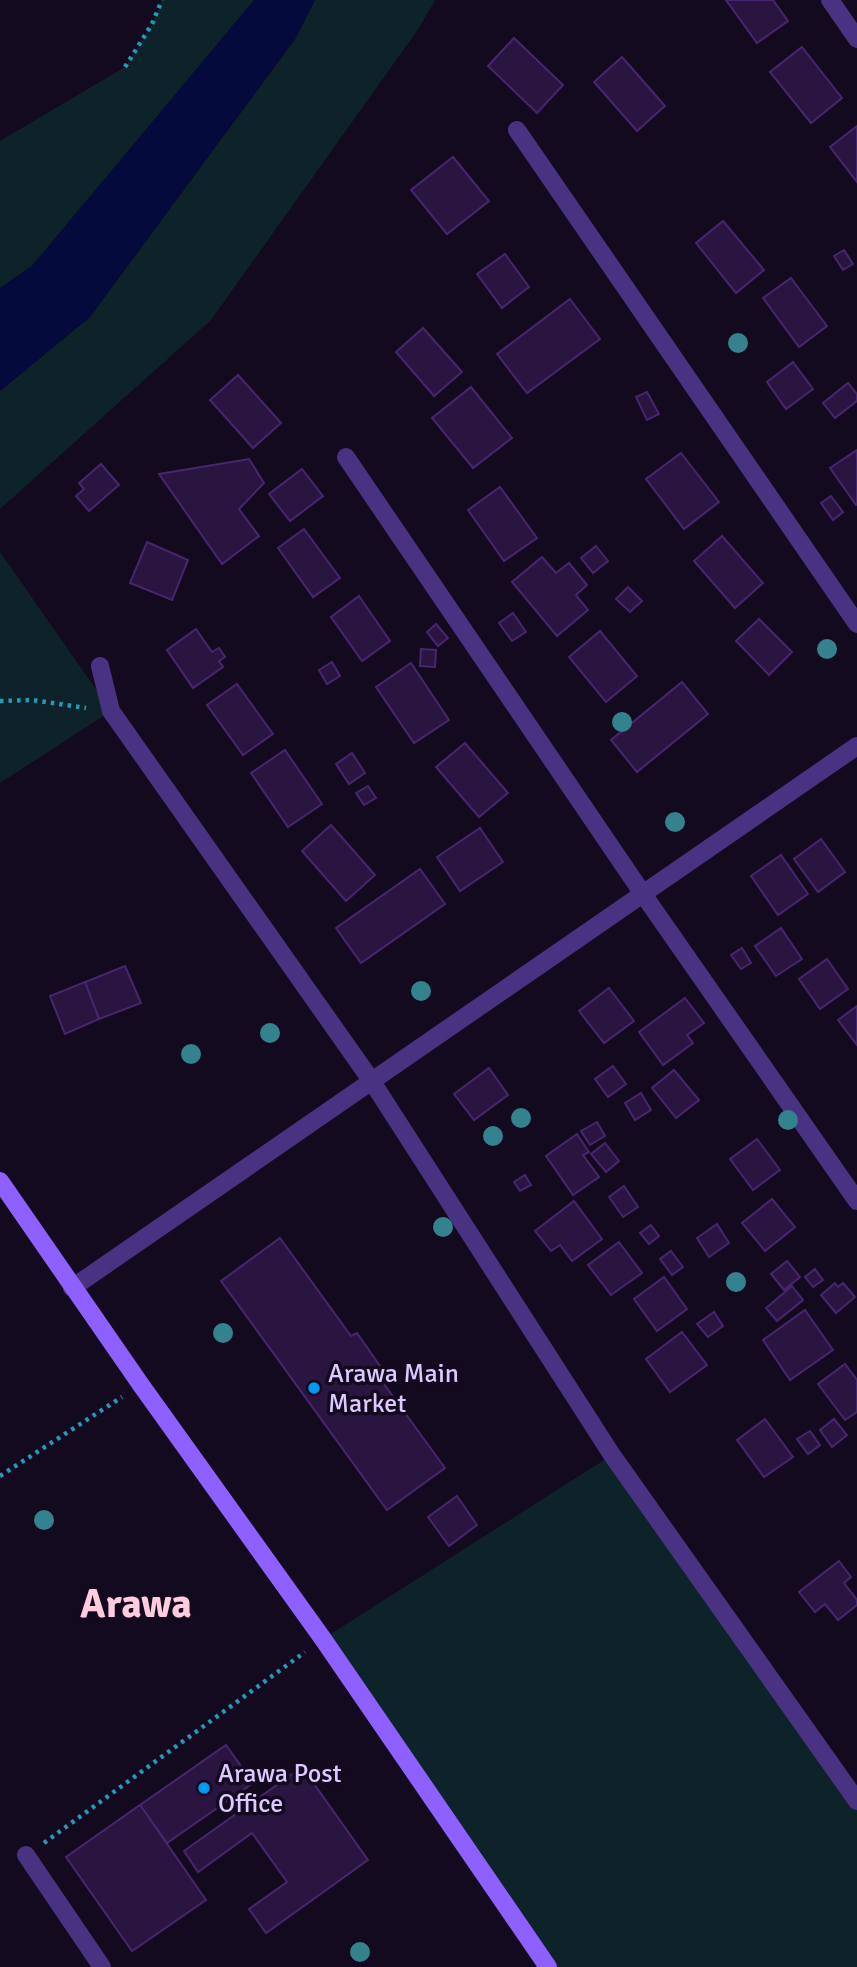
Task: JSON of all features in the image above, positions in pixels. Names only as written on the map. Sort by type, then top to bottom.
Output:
[{"type":"street","points":[[830,0],[857,38]]},
{"type":"street","points":[[517,130],[857,624]]},
{"type":"street","points":[[346,457],[643,894],[857,1201]]},
{"type":"street","points":[[100,666],[111,711],[371,1080],[612,1455],[857,1801]]},
{"type":"street","points":[[72,1288],[857,746]]},
{"type":"street","points":[[0,1181],[72,1288],[323,1639],[548,1967]]},
{"type":"street","points":[[26,1855],[102,1967]]},
{"type":"path","points":[[125,67],[152,24],[162,0]]},
{"type":"path","points":[[0,702],[32,700],[111,711]]},
{"type":"path","points":[[0,1476],[141,1385]]},
{"type":"path","points":[[26,1855],[323,1639]]},
{"type":"shaded area","points":[[162,0],[254,0],[32,266],[0,288],[0,141],[125,67],[152,24]]},
{"type":"shaded area","points":[[254,0],[315,0],[296,37],[90,317],[0,391],[0,288],[32,266]]},
{"type":"shaded area","points":[[315,0],[435,0],[419,28],[211,320],[0,509],[0,391],[90,317],[296,38]]},
{"type":"shaded area","points":[[0,552],[111,711],[0,783]]},
{"type":"shaded area","points":[[612,1455],[857,1801],[857,1967],[548,1967],[323,1639]]},
{"type":"building","points":[[726,0],[773,0],[788,21],[757,43]]},
{"type":"building","points":[[514,38],[563,85],[537,113],[488,66]]},
{"type":"building","points":[[802,47],[842,98],[811,123],[770,72]]},
{"type":"building","points":[[622,57],[665,106],[637,131],[594,82]]},
{"type":"building","points":[[857,126],[857,182],[830,147]]},
{"type":"building","points":[[453,157],[489,201],[447,234],[411,190]]},
{"type":"building","points":[[723,221],[764,270],[736,293],[696,243]]},
{"type":"building","points":[[844,250],[853,264],[843,270],[834,256]]},
{"type":"building","points":[[505,254],[529,287],[502,308],[477,274]]},
{"type":"building","points":[[791,278],[827,326],[799,347],[763,298]]},
{"type":"building","points":[[570,299],[600,339],[527,393],[497,354]]},
{"type":"building","points":[[423,328],[462,372],[434,396],[396,352]]},
{"type":"building","points":[[793,362],[813,389],[786,409],[767,382]]},
{"type":"building","points":[[238,375],[281,423],[253,448],[210,400]]},
{"type":"building","points":[[848,383],[857,394],[857,401],[835,418],[823,403]]},
{"type":"building","points":[[471,387],[512,438],[473,468],[432,418]]},
{"type":"building","points":[[647,392],[659,414],[647,420],[636,397]]},
{"type":"building","points":[[857,450],[857,504],[856,505],[830,468]]},
{"type":"building","points":[[681,453],[719,502],[684,529],[646,479]]},
{"type":"building","points":[[249,459],[264,483],[239,509],[259,536],[222,564],[159,474]]},
{"type":"building","points":[[101,464],[119,485],[89,511],[76,496],[84,489],[79,483]]},
{"type":"building","points":[[302,469],[323,496],[290,521],[269,494]]},
{"type":"building","points":[[500,487],[537,538],[504,561],[468,510]]},
{"type":"building","points":[[831,496],[843,512],[833,520],[821,503]]},
{"type":"building","points":[[304,529],[340,578],[313,597],[278,548]]},
{"type":"building","points":[[722,536],[763,583],[735,608],[694,561]]},
{"type":"building","points":[[147,542],[188,560],[172,600],[130,583]]},
{"type":"building","points":[[596,546],[608,561],[593,573],[581,558]]},
{"type":"building","points":[[542,557],[556,573],[569,563],[587,585],[576,595],[588,610],[557,636],[512,582]]},
{"type":"building","points":[[628,587],[642,601],[630,612],[616,599]]},
{"type":"building","points":[[359,596],[390,641],[362,661],[331,617]]},
{"type":"building","points":[[513,613],[526,632],[512,641],[499,623]]},
{"type":"building","points":[[759,619],[792,652],[769,675],[736,641]]},
{"type":"building","points":[[436,624],[448,638],[438,646],[427,632]]},
{"type":"building","points":[[196,629],[212,652],[219,648],[225,657],[219,661],[223,667],[193,688],[167,650]]},
{"type":"building","points":[[600,631],[637,676],[606,702],[569,657]]},
{"type":"building","points":[[421,649],[436,650],[435,667],[420,666]]},
{"type":"building","points":[[332,662],[340,676],[327,684],[319,670]]},
{"type":"building","points":[[411,663],[449,720],[414,743],[376,687]]},
{"type":"building","points":[[682,682],[708,714],[637,772],[611,740]]},
{"type":"building","points":[[237,684],[273,734],[243,755],[207,705]]},
{"type":"building","points":[[465,743],[508,793],[479,817],[436,767]]},
{"type":"building","points":[[285,750],[322,804],[288,827],[251,773]]},
{"type":"building","points":[[352,753],[365,773],[349,784],[336,764]]},
{"type":"building","points":[[368,786],[376,798],[364,805],[356,793]]},
{"type":"building","points":[[331,825],[375,875],[346,901],[302,851]]},
{"type":"building","points":[[480,828],[503,862],[460,891],[437,857]]},
{"type":"building","points":[[821,839],[845,872],[818,892],[794,859]]},
{"type":"building","points":[[781,855],[808,894],[778,915],[751,876]]},
{"type":"building","points":[[420,869],[445,904],[361,963],[336,928]]},
{"type":"building","points":[[781,928],[802,959],[776,976],[755,946]]},
{"type":"building","points":[[742,948],[751,963],[741,969],[731,955]]},
{"type":"building","points":[[827,959],[848,989],[820,1009],[799,979]]},
{"type":"building","points":[[125,966],[141,1003],[99,1019],[85,982]]},
{"type":"building","points":[[85,982],[99,1019],[65,1034],[50,996]]},
{"type":"building","points":[[609,988],[634,1021],[604,1043],[579,1011]]},
{"type":"building","points":[[685,998],[704,1023],[687,1035],[693,1043],[663,1065],[639,1032]]},
{"type":"building","points":[[857,1006],[857,1045],[838,1020]]},
{"type":"building","points":[[613,1066],[626,1084],[608,1097],[595,1079]]},
{"type":"building","points":[[489,1068],[508,1095],[474,1120],[454,1094]]},
{"type":"building","points":[[674,1070],[699,1100],[676,1118],[652,1088]]},
{"type":"building","points":[[641,1093],[651,1110],[635,1120],[625,1103]]},
{"type":"building","points":[[597,1122],[605,1136],[590,1145],[581,1131]]},
{"type":"building","points":[[577,1134],[589,1152],[583,1155],[599,1177],[573,1195],[546,1156]]},
{"type":"building","points":[[757,1139],[780,1170],[753,1190],[730,1159]]},
{"type":"building","points":[[605,1143],[619,1161],[606,1172],[591,1154]]},
{"type":"building","points":[[525,1175],[531,1185],[520,1191],[514,1182]]},
{"type":"building","points":[[624,1186],[638,1207],[623,1217],[609,1197]]},
{"type":"building","points":[[772,1199],[795,1227],[765,1251],[742,1223]]},
{"type":"building","points":[[574,1201],[602,1239],[572,1261],[560,1245],[551,1251],[535,1231]]},
{"type":"building","points":[[717,1224],[729,1243],[709,1257],[697,1238]]},
{"type":"building","points":[[651,1225],[659,1236],[649,1244],[640,1233]]},
{"type":"building","points":[[280,1238],[351,1336],[357,1333],[382,1369],[376,1373],[445,1468],[387,1510],[221,1281]]},
{"type":"building","points":[[619,1242],[642,1273],[611,1295],[588,1265]]},
{"type":"building","points":[[671,1251],[683,1267],[672,1275],[660,1259]]},
{"type":"building","points":[[787,1261],[800,1277],[784,1290],[771,1274]]},
{"type":"building","points":[[815,1269],[823,1280],[813,1287],[805,1277]]},
{"type":"building","points":[[664,1277],[687,1309],[657,1331],[634,1299]]},
{"type":"building","points":[[835,1283],[838,1287],[843,1283],[855,1297],[836,1313],[821,1295]]},
{"type":"building","points":[[792,1286],[803,1300],[777,1321],[766,1308]]},
{"type":"building","points":[[805,1310],[833,1350],[790,1380],[763,1340]]},
{"type":"building","points":[[714,1312],[723,1326],[708,1337],[697,1324]]},
{"type":"building","points":[[682,1332],[707,1365],[670,1392],[646,1359]]},
{"type":"building","points":[[845,1364],[857,1380],[857,1412],[845,1420],[818,1384]]},
{"type":"building","points":[[765,1419],[793,1457],[764,1477],[737,1440]]},
{"type":"building","points":[[834,1419],[847,1435],[832,1447],[820,1430]]},
{"type":"building","points":[[810,1431],[820,1445],[808,1454],[797,1439]]},
{"type":"building","points":[[457,1496],[477,1525],[449,1546],[428,1517]]},
{"type":"building","points":[[839,1561],[851,1577],[844,1583],[857,1600],[857,1605],[838,1620],[825,1604],[815,1612],[799,1592]]},
{"type":"building","points":[[226,1745],[253,1783],[167,1843],[140,1805]]},
{"type":"building","points":[[302,1767],[368,1860],[266,1933],[249,1909],[287,1882],[252,1833],[198,1872],[184,1851]]},
{"type":"building","points":[[140,1805],[206,1900],[132,1951],[66,1857]]},
{"type":"place","name":"Arawa Main Market","points":[[314,1388]]},
{"type":"place","name":"Arawa Post Office","points":[[204,1788]]},
{"type":"district","name":"Arawa","points":[[136,1603]]}]
